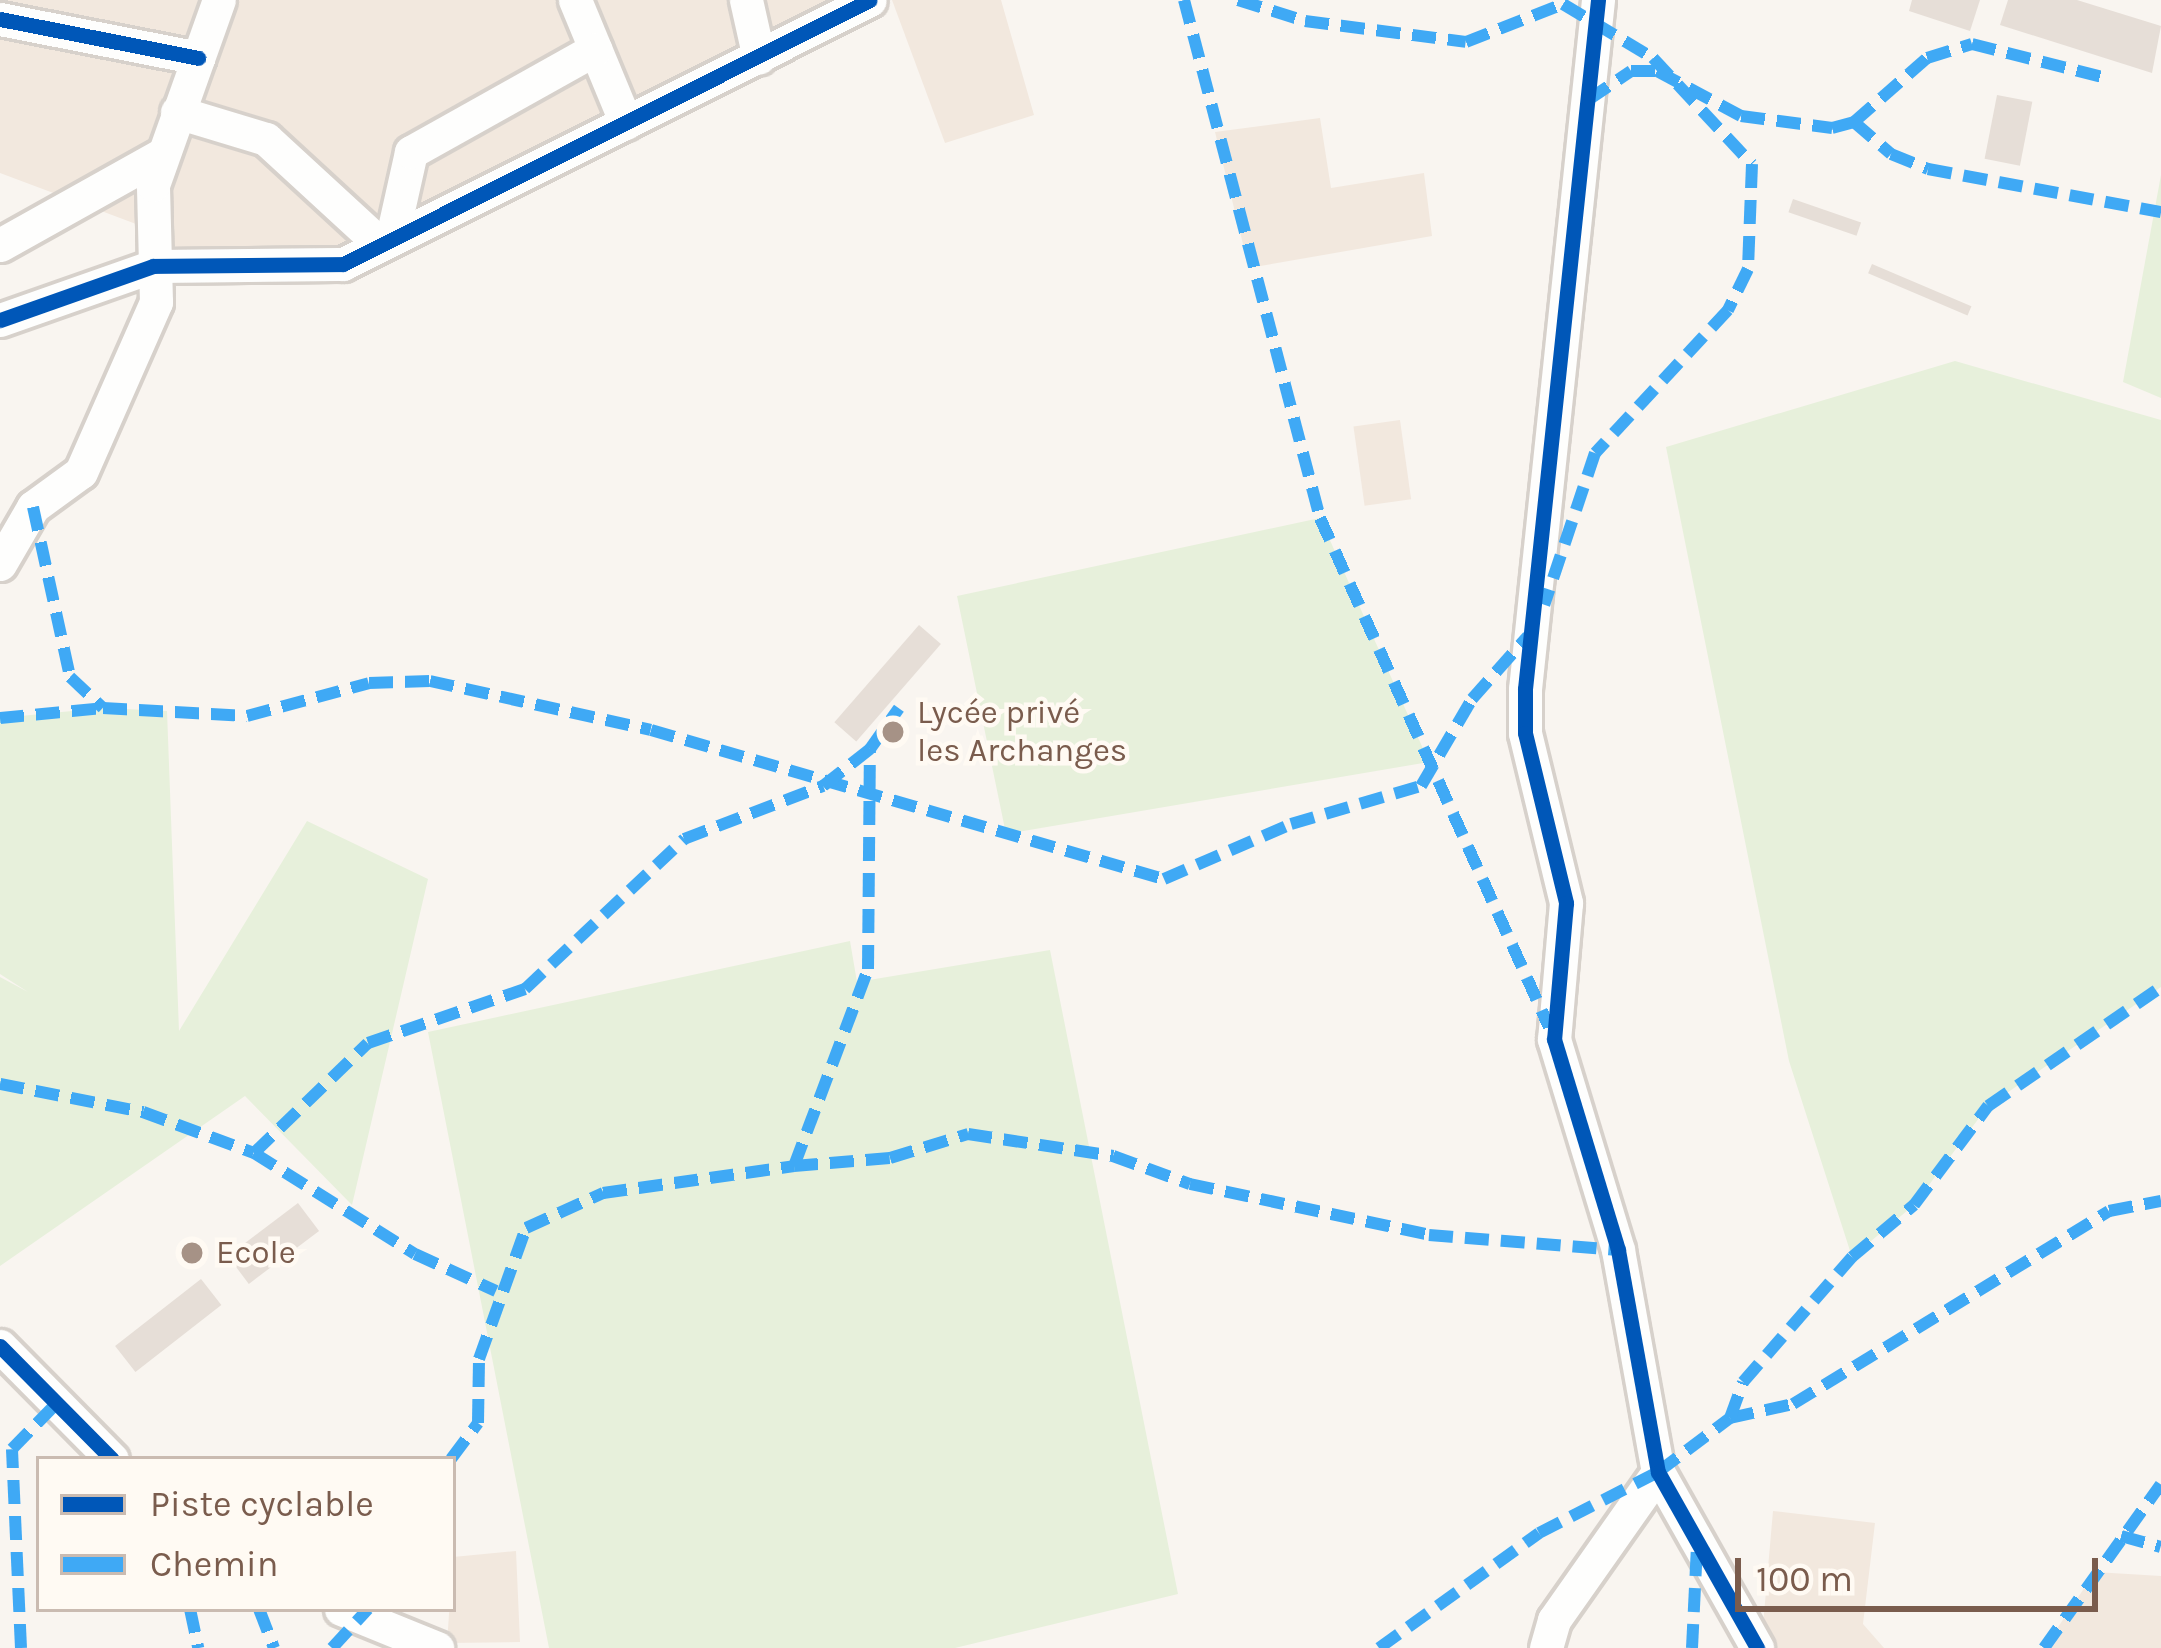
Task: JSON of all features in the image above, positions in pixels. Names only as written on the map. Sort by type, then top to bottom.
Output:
[{"type":"street","points":[[0,564],[33,507],[81,472],[156,302],[153,266],[161,155],[219,0]]},
{"type":"street","points":[[575,0],[626,123]]},
{"type":"street","points":[[746,0],[759,58]]},
{"type":"street","points":[[0,320],[153,266],[344,264],[870,0]]},
{"type":"street","points":[[1598,0],[1525,733],[1566,903],[1554,1039],[1618,1250],[1658,1472],[1757,1648]]},
{"type":"street","points":[[0,19],[199,58]]},
{"type":"street","points":[[385,240],[411,152],[596,49]]},
{"type":"street","points":[[177,112],[266,139],[385,240]]},
{"type":"street","points":[[0,245],[161,155]]},
{"type":"street","points":[[0,1346],[109,1456]]},
{"type":"street","points":[[1546,1648],[1554,1620],[1658,1472]]},
{"type":"street","points":[[348,1612],[437,1648]]},
{"type":"shaded area","points":[[0,0],[870,0],[343,264],[153,266],[152,230],[0,173]]},
{"type":"shaded area","points":[[892,0],[1001,0],[1034,115],[945,143]]},
{"type":"shaded area","points":[[1320,118],[1331,188],[1424,173],[1432,236],[1249,268],[1215,132]]},
{"type":"shaded area","points":[[1400,420],[1411,499],[1365,506],[1353,427]]},
{"type":"shaded area","points":[[1773,1511],[1875,1523],[1863,1624],[1884,1648],[1761,1648]]},
{"type":"shaded area","points":[[516,1551],[520,1642],[447,1643],[449,1612],[456,1612],[456,1557]]},
{"type":"shaded area","points":[[2095,1572],[2161,1576],[2161,1648],[2044,1648]]},
{"type":"green space","points":[[2161,175],[2161,398],[2123,382]]},
{"type":"green space","points":[[1955,361],[2161,420],[2161,987],[1988,1106],[1914,1205],[1852,1257],[1789,1061],[1666,447]]},
{"type":"green space","points":[[1320,518],[1429,762],[1006,834],[957,596]]},
{"type":"green space","points":[[103,708],[167,711],[179,1031],[307,821],[428,879],[352,1205],[245,1096],[0,1266],[0,977],[28,992],[0,974],[0,718]]},
{"type":"green space","points":[[850,941],[857,982],[1050,950],[1178,1594],[955,1648],[549,1648],[428,1032]]},
{"type":"building","points":[[1912,0],[1980,0],[1970,31],[1909,11]]},
{"type":"building","points":[[2008,0],[2077,0],[2161,26],[2152,73],[2000,25]]},
{"type":"building","points":[[1997,95],[2032,102],[2020,166],[1985,159]]},
{"type":"building","points":[[1793,199],[1861,222],[1857,236],[1788,212]]},
{"type":"building","points":[[1872,264],[1971,306],[1968,315],[1868,273]]},
{"type":"building","points":[[919,625],[941,644],[856,741],[834,722]]},
{"type":"building","points":[[298,1203],[319,1231],[249,1284],[228,1256]]},
{"type":"building","points":[[201,1279],[221,1305],[135,1372],[115,1346]]},
{"type":"marked path","points":[[1184,0],[1320,518],[1549,1027]]},
{"type":"marked path","points":[[1238,0],[1305,21],[1466,42],[1563,4],[1653,58],[1752,164],[1748,269],[1728,310],[1595,453],[1544,605]]},
{"type":"marked path","points":[[1588,100],[1631,71],[1657,71],[1741,116],[1832,128],[1854,122],[1927,58],[1972,44],[2110,79]]},
{"type":"marked path","points":[[1854,122],[1891,154],[1928,169],[2161,212]]},
{"type":"marked path","points":[[33,507],[70,677],[103,708],[247,716],[369,683],[430,681],[651,730],[1164,879],[1291,824],[1421,786],[1472,699],[1528,636]]},
{"type":"marked path","points":[[0,718],[103,708]]},
{"type":"marked path","points":[[453,1456],[478,1423],[479,1359],[526,1228],[603,1193],[794,1166],[868,969],[870,749],[899,708]]},
{"type":"marked path","points":[[254,1153],[368,1043],[525,989],[684,839],[823,786],[870,749]]},
{"type":"marked path","points":[[1379,1648],[1539,1533],[1658,1472],[1730,1418],[1743,1382],[1852,1257],[1914,1205],[1988,1106],[2161,987]]},
{"type":"marked path","points":[[0,1084],[143,1112],[254,1153],[415,1254],[496,1291]]},
{"type":"marked path","points":[[794,1166],[890,1158],[968,1134],[1113,1156],[1190,1184],[1429,1235],[1618,1250]]},
{"type":"marked path","points":[[1730,1418],[1793,1404],[2109,1211],[2161,1201]]},
{"type":"marked path","points":[[21,1648],[12,1449],[53,1407]]},
{"type":"marked path","points":[[2044,1648],[2161,1484]]},
{"type":"marked path","points":[[2121,1536],[2161,1547]]},
{"type":"marked path","points":[[1692,1648],[1697,1546]]},
{"type":"marked path","points":[[191,1612],[198,1648]]},
{"type":"marked path","points":[[260,1612],[274,1648]]},
{"type":"marked path","points":[[332,1648],[365,1612]]},
{"type":"cycle path","points":[[0,320],[153,266],[343,264],[870,0]]},
{"type":"cycle path","points":[[1598,0],[1525,689],[1525,733],[1566,903],[1554,1039],[1618,1250],[1658,1472],[1757,1648]]},
{"type":"cycle path","points":[[0,19],[198,58]]},
{"type":"cycle path","points":[[0,1346],[109,1456]]},
{"type":"place","name":"Lycée privé les Archanges","points":[[893,732]]},
{"type":"place","name":"Ecole","points":[[192,1253]]}]
